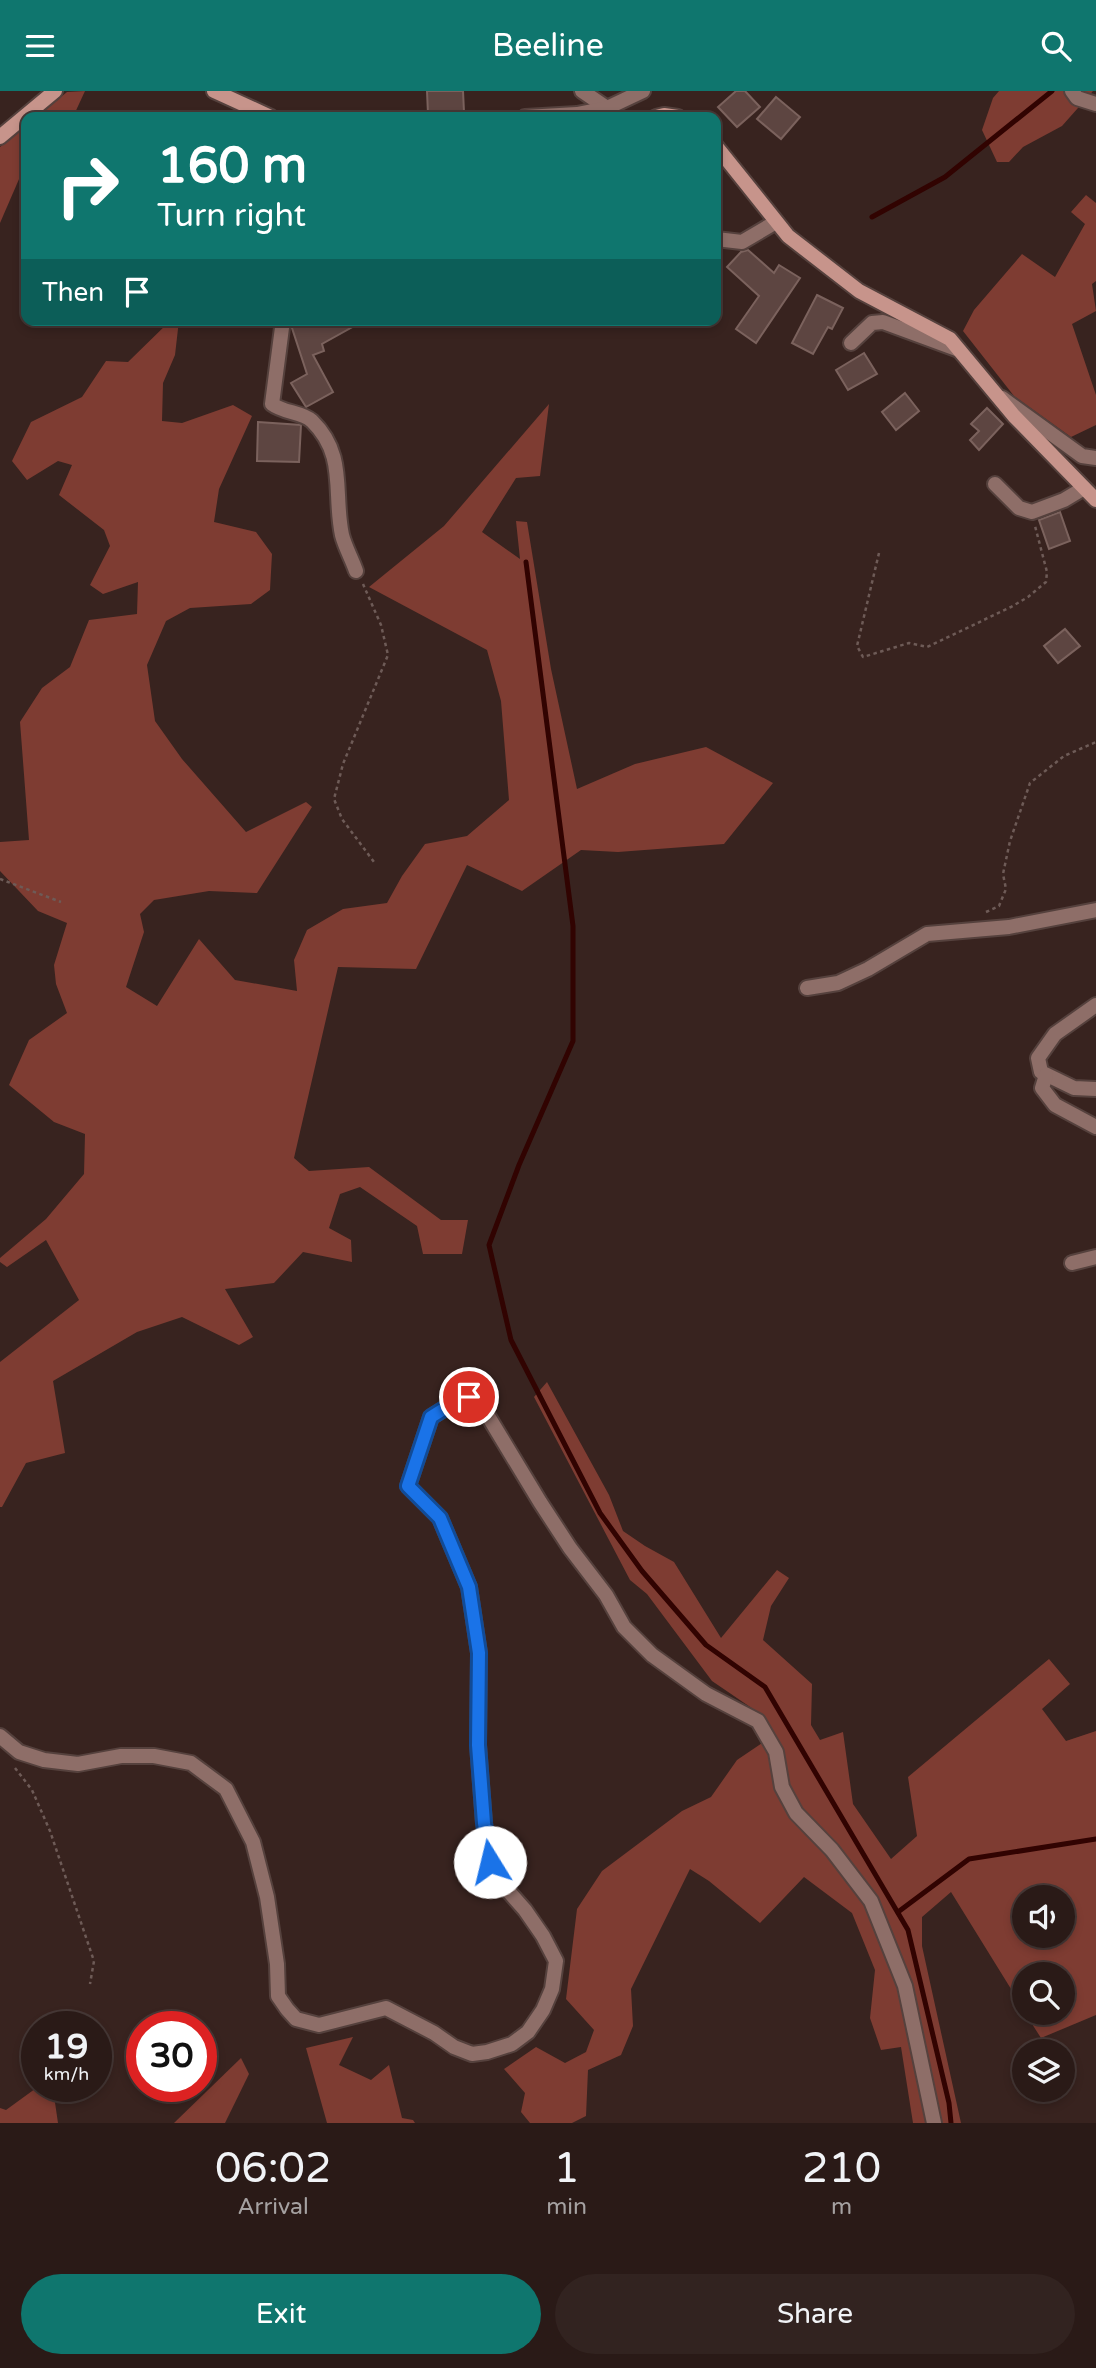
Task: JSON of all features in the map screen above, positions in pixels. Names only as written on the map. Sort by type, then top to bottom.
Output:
[{"type":"main road","points":[[30,112],[55,91]]},
{"type":"main road","points":[[214,91],[260,112]]},
{"type":"main road","points":[[0,137],[21,119]]},
{"type":"main road","points":[[721,152],[788,236],[859,291],[950,339],[1014,416],[1096,500]]},
{"type":"street","points":[[582,91],[607,108]]},
{"type":"street","points":[[587,112],[607,108],[643,91]]},
{"type":"street","points":[[1072,91],[1077,98],[1096,104]]},
{"type":"street","points":[[721,240],[742,242],[776,222]]},
{"type":"street","points":[[850,344],[872,324],[883,322],[959,350]]},
{"type":"street","points":[[282,326],[272,404],[281,411],[309,418],[324,435],[336,459],[342,535],[356,571]]},
{"type":"street","points":[[993,391],[1082,456],[1096,458]]},
{"type":"street","points":[[995,484],[1019,508],[1032,512],[1064,500],[1084,488]]},
{"type":"street","points":[[807,988],[838,983],[868,969],[927,934],[1009,926],[1096,911]]},
{"type":"street","points":[[1096,1005],[1055,1034],[1038,1058],[1041,1072],[1046,1075],[1074,1089],[1096,1089]]},
{"type":"street","points":[[1046,1075],[1042,1088],[1055,1105],[1096,1127]]},
{"type":"street","points":[[1072,1263],[1096,1257]]},
{"type":"street","points":[[0,1736],[19,1752],[44,1760],[78,1764],[121,1756],[154,1756],[191,1763],[226,1789],[253,1842],[267,1897],[277,1964],[278,1996],[296,2018],[319,2025],[386,2008],[434,2033],[454,2047],[472,2054],[512,2044],[528,2032],[543,2010],[552,1989],[556,1961],[543,1936],[503,1885],[490,1862],[478,1745],[479,1653],[469,1587],[440,1518],[408,1486],[431,1417],[458,1400],[469,1397],[482,1406],[540,1502],[570,1548],[606,1595],[624,1627],[652,1655],[695,1686],[758,1721],[776,1752],[782,1787],[796,1814],[832,1850],[871,1901],[905,1986],[934,2123]]},
{"type":"path","points":[[879,554],[857,646],[863,657],[909,643],[927,647],[1028,597],[1046,582],[1047,572],[1032,512]]},
{"type":"path","points":[[356,571],[381,625],[388,655],[343,764],[334,799],[342,819],[374,862]]},
{"type":"path","points":[[978,916],[999,906],[1006,889],[1003,874],[1010,841],[1030,783],[1064,756],[1096,742]]},
{"type":"path","points":[[0,879],[61,902]]},
{"type":"path","points":[[11,1763],[32,1790],[50,1831],[94,1961],[90,1984]]},
{"type":"shaded area","points":[[85,91],[75,112],[43,112],[67,92]]},
{"type":"shaded area","points":[[999,91],[1093,91],[1062,126],[1023,147],[1009,162],[997,162],[982,130],[993,98]]},
{"type":"shaded area","points":[[21,130],[21,175],[0,223],[0,147]]},
{"type":"shaded area","points":[[1086,195],[1096,203],[1096,281],[1092,284],[1096,311],[1072,324],[1096,395],[1096,425],[1071,437],[1014,396],[963,331],[974,310],[1022,254],[1055,277],[1085,224],[1071,212]]},
{"type":"shaded area","points":[[165,326],[178,326],[175,355],[163,383],[162,421],[182,423],[233,405],[252,416],[219,489],[214,522],[256,532],[272,554],[270,590],[251,604],[190,608],[166,621],[147,665],[155,721],[182,759],[246,832],[306,802],[312,807],[257,893],[209,891],[154,900],[140,914],[144,932],[126,987],[157,1006],[199,939],[235,980],[297,991],[294,960],[307,930],[343,909],[387,903],[425,844],[467,836],[509,800],[501,701],[487,650],[369,587],[444,526],[549,404],[540,476],[516,478],[482,532],[520,559],[516,521],[527,522],[551,669],[577,789],[635,764],[706,747],[773,783],[724,844],[618,852],[581,850],[522,891],[467,865],[416,969],[338,967],[294,1158],[309,1171],[369,1167],[441,1220],[468,1220],[462,1254],[423,1254],[417,1226],[360,1187],[340,1194],[329,1228],[351,1240],[352,1262],[303,1252],[274,1283],[225,1289],[253,1337],[239,1345],[182,1317],[137,1332],[53,1381],[65,1453],[26,1463],[0,1507],[0,1362],[79,1300],[46,1240],[7,1267],[0,1262],[0,1258],[46,1219],[84,1174],[85,1134],[54,1122],[9,1085],[29,1040],[67,1013],[56,984],[54,965],[67,923],[38,911],[0,871],[0,842],[29,840],[20,722],[42,688],[70,667],[89,620],[137,614],[138,582],[103,594],[90,585],[110,546],[104,530],[59,495],[72,465],[58,461],[27,480],[12,461],[31,422],[82,397],[106,361],[128,362]]},
{"type":"shaded area","points":[[547,1382],[609,1495],[623,1531],[674,1562],[721,1638],[777,1570],[789,1578],[771,1606],[763,1640],[812,1684],[811,1725],[820,1740],[843,1732],[853,1804],[891,1859],[917,1836],[908,1777],[1049,1659],[1070,1684],[1042,1709],[1066,1741],[1096,1731],[1096,2015],[1075,2024],[1075,1962],[1012,1962],[1012,1991],[951,1892],[922,1917],[922,1946],[961,2123],[913,2123],[901,2047],[881,2050],[870,2018],[875,1970],[852,1913],[804,1877],[760,1923],[709,1881],[690,1869],[631,1989],[633,2026],[621,2055],[588,2070],[586,2116],[572,2123],[530,2123],[521,2112],[525,2093],[504,2069],[536,2047],[565,2063],[586,2052],[594,2030],[566,1999],[577,1909],[602,1871],[682,1811],[711,1797],[737,1760],[774,1735],[756,1711],[712,1681],[647,1594],[630,1580],[534,1397]]},
{"type":"shaded area","points":[[1033,2025],[1072,2025],[1041,2038]]},
{"type":"shaded area","points":[[353,2037],[339,2065],[371,2080],[389,2065],[402,2118],[415,2123],[327,2123],[306,2048]]},
{"type":"shaded area","points":[[241,2058],[249,2074],[225,2123],[174,2123],[196,2102],[217,2102],[217,2081]]},
{"type":"shaded area","points":[[21,2099],[21,2102],[55,2102],[58,2123],[0,2123],[0,2108],[6,2110]]},
{"type":"building","points":[[427,91],[463,91],[464,112],[428,112]]},
{"type":"building","points":[[736,91],[745,91],[760,107],[737,127],[718,107]]},
{"type":"building","points":[[776,97],[800,117],[781,139],[757,119]]},
{"type":"building","points":[[748,250],[774,273],[779,265],[800,278],[756,343],[736,329],[759,296],[727,267],[741,252]]},
{"type":"building","points":[[817,295],[843,308],[832,329],[828,327],[813,354],[792,343]]},
{"type":"building","points":[[354,326],[322,344],[324,351],[313,355],[333,392],[306,407],[291,383],[307,374],[292,328]]},
{"type":"building","points":[[864,353],[877,374],[848,390],[836,370]]},
{"type":"building","points":[[905,393],[919,411],[896,430],[882,412]]},
{"type":"building","points":[[987,408],[1003,424],[979,450],[970,440],[979,431],[971,424]]},
{"type":"building","points":[[258,422],[301,425],[299,462],[257,461]]},
{"type":"building","points":[[1060,512],[1070,541],[1049,549],[1039,520]]},
{"type":"building","points":[[1065,629],[1080,646],[1058,663],[1044,646]]},
{"type":"waterway","points":[[872,217],[945,177],[1052,91]]},
{"type":"waterway","points":[[526,562],[573,926],[573,1041],[519,1165],[489,1245],[511,1340],[600,1513],[642,1571],[706,1645],[765,1687],[908,1930],[949,2103],[951,2123]]},
{"type":"waterway","points":[[898,1912],[969,1859],[1096,1839]]},
{"type":"route","points":[[469,1397],[458,1400],[431,1417],[408,1486],[440,1518],[469,1587],[479,1653],[478,1745],[490,1862]]}]
